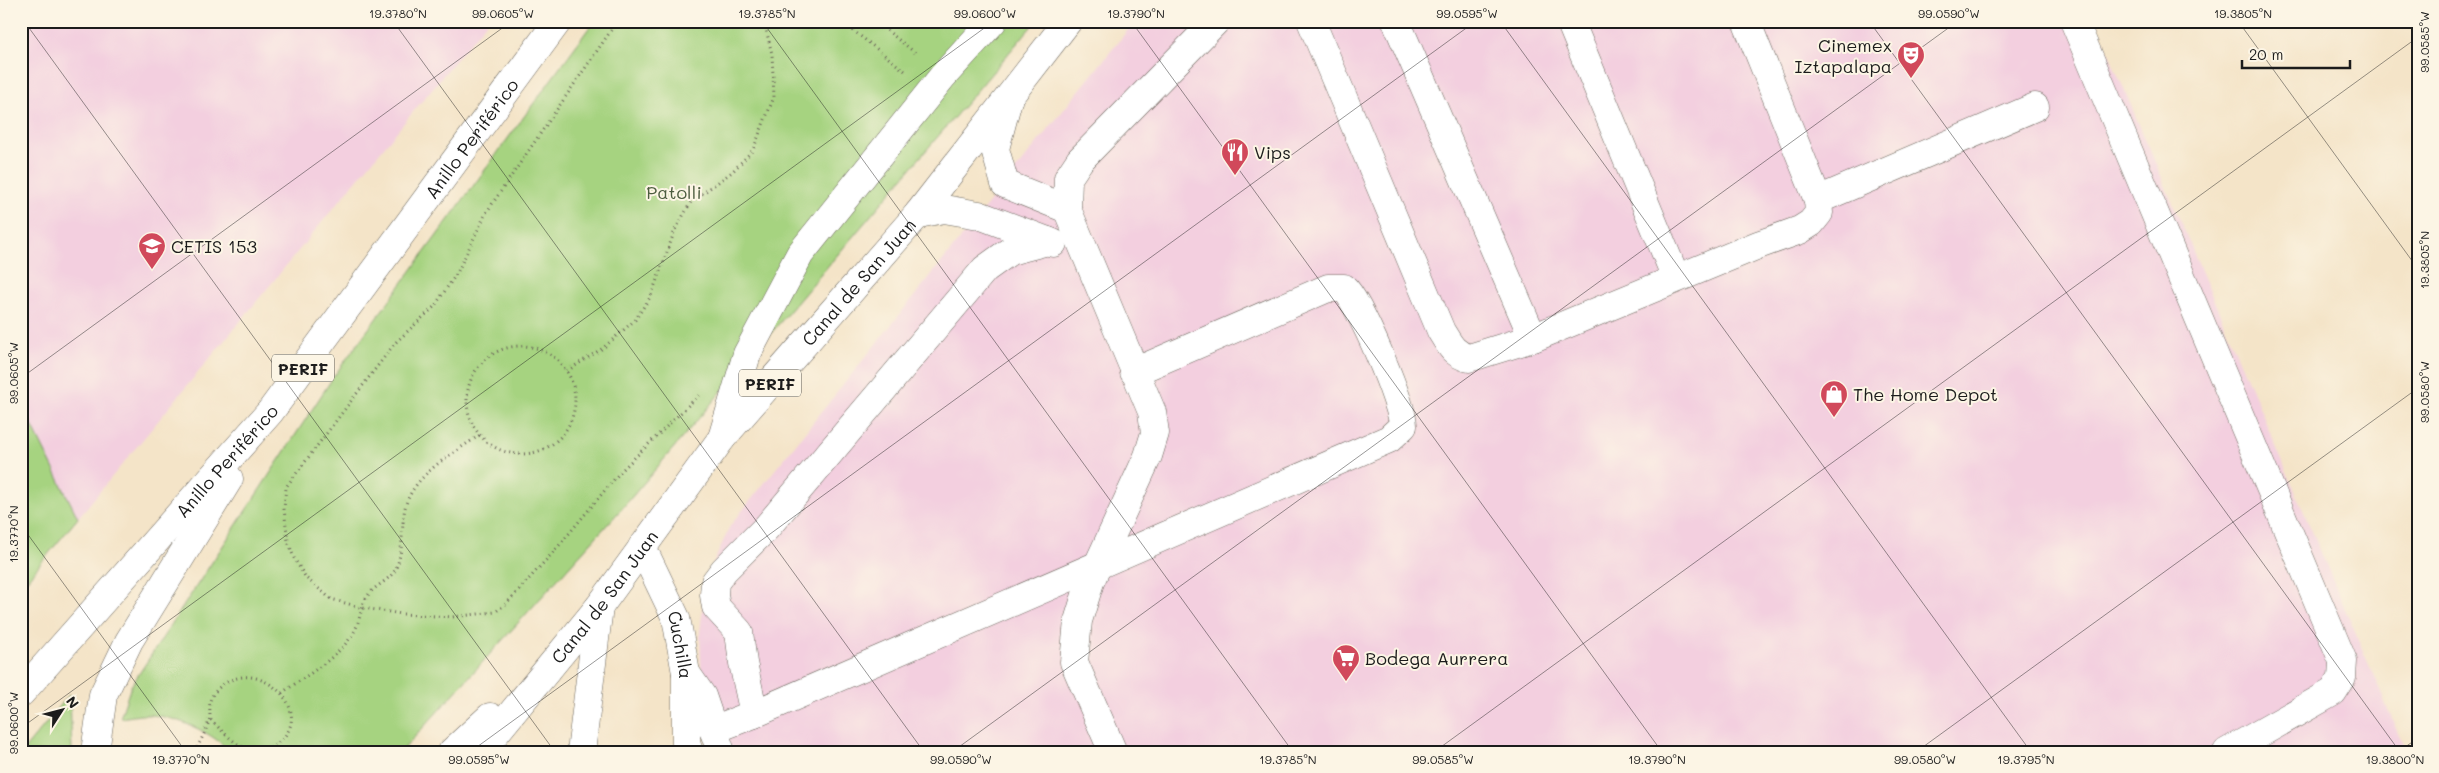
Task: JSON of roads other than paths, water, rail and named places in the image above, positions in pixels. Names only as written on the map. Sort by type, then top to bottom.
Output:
[{"type":"main road","name":"Anillo Periférico","points":[[21,693],[270,412],[558,21]]},
{"type":"main road","points":[[722,438],[747,354],[800,254],[943,76],[993,21]]},
{"type":"main road","name":"Canal de San Juan","points":[[480,752],[598,607],[722,438],[918,214],[1068,21]]},
{"type":"main road","points":[[1112,752],[1074,662],[1075,639],[1080,614],[1097,565],[1148,456],[1155,434],[1153,419],[1067,209],[1068,178],[1080,160],[1216,21]]},
{"type":"main road","points":[[1311,21],[1441,331],[1459,355],[1469,358],[1533,338],[1676,278],[1800,230],[1811,223],[1819,213],[1818,200],[1746,21]]},
{"type":"main road","points":[[1396,21],[1533,338]]},
{"type":"main road","points":[[1570,21],[1676,278]]},
{"type":"main road","points":[[2074,21],[2342,661],[2342,678],[2333,692],[2227,752]]},
{"type":"main road","points":[[1008,100],[995,149],[1005,184],[1067,209]]},
{"type":"main road","points":[[1818,200],[2035,107]]},
{"type":"main road","points":[[918,214],[944,209],[979,215],[1085,253]]},
{"type":"main road","points":[[754,714],[743,663],[739,632],[716,607],[714,595],[715,582],[724,570],[767,527],[985,269],[1010,252],[1048,241]]},
{"type":"main road","points":[[686,673],[702,696],[717,741],[754,714],[1389,439],[1398,433],[1403,426],[1404,418],[1380,358],[1351,293],[1344,288],[1328,288],[1134,372]]},
{"type":"main road","points":[[98,752],[96,745],[103,695],[129,641],[270,412]]},
{"type":"main road","name":"Cuchilla","points":[[642,547],[676,618],[686,673],[686,734],[689,752]]},
{"type":"main road","points":[[581,752],[598,607]]},
{"type":"main road","points":[[452,752],[564,649]]},
{"type":"place","name":"Cinemex Iztapalapa","points":[[1911,79]]},
{"type":"place","name":"Vips","points":[[1235,176]]},
{"type":"place","name":"CETIS 153","points":[[152,270]]},
{"type":"place","name":"The Home Depot","points":[[1834,418]]},
{"type":"place","name":"Bodega Aurrera","points":[[1346,682]]},
{"type":"park label","name":"Patolli","points":[[674,192]]}]
